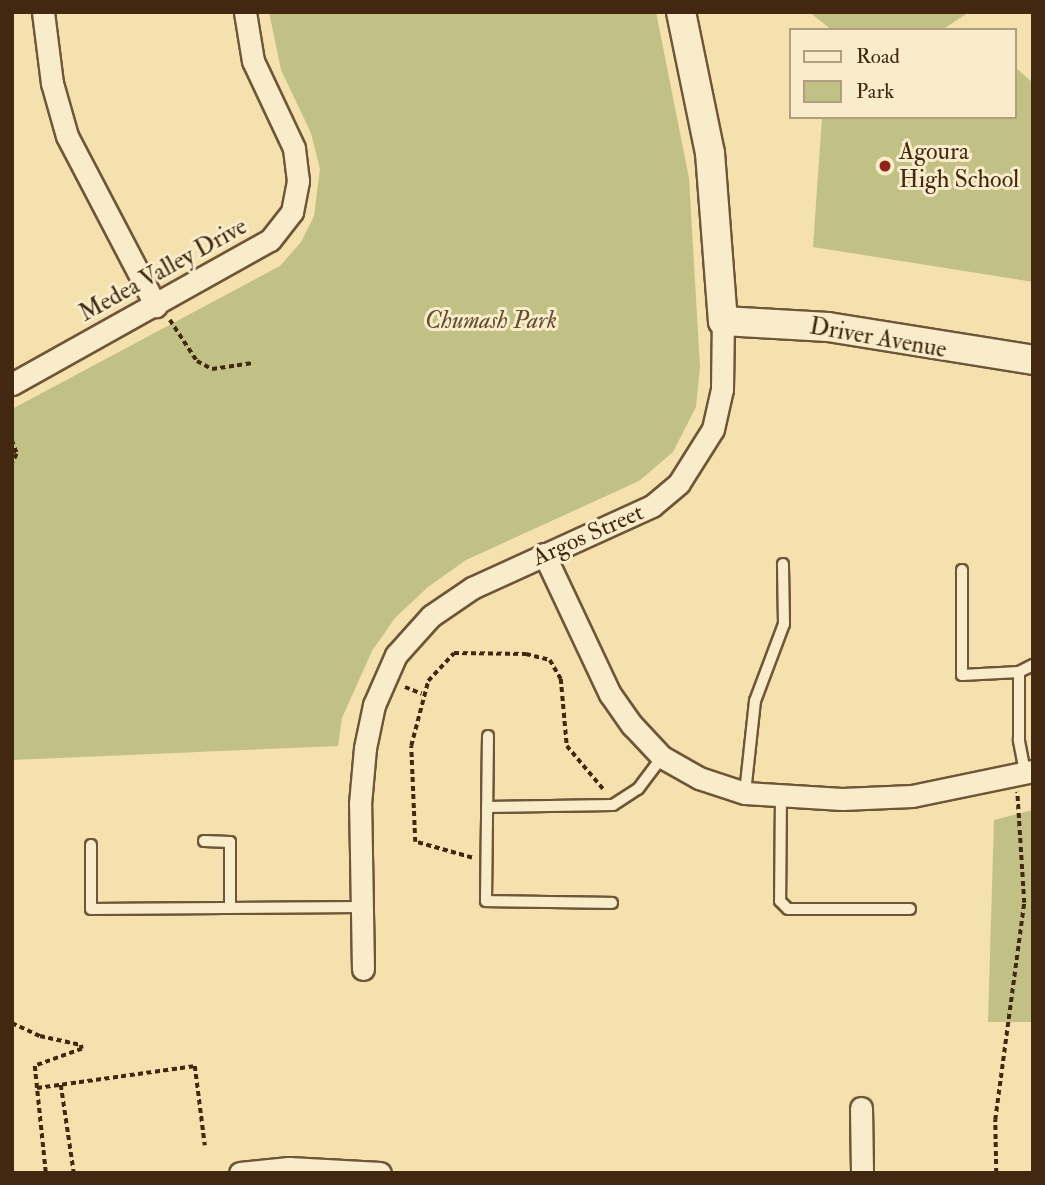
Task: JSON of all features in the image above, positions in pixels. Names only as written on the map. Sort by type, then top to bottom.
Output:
[{"type":"street","points":[[43,12],[52,83],[67,136],[162,312]]},
{"type":"street","name":"Medea Valley Drive","points":[[12,384],[162,312],[270,240],[292,212],[298,181],[294,148],[253,61],[245,12]]},
{"type":"street","name":"Argos Street","points":[[363,970],[361,907],[365,748],[374,705],[396,655],[431,616],[461,595],[544,554],[652,506],[688,472],[713,429],[722,389],[723,321],[710,153],[681,12]]},
{"type":"street","name":"Driver Avenue","points":[[723,321],[828,327],[1033,360]]},
{"type":"street","points":[[544,554],[610,694],[662,757],[699,778],[745,793],[912,796],[1029,772]]},
{"type":"street","points":[[861,1108],[862,1173]]},
{"type":"street","points":[[240,1173],[289,1168],[380,1173]]},
{"type":"lane","points":[[745,793],[755,701],[784,624],[783,564]]},
{"type":"lane","points":[[962,570],[962,675],[1019,672],[1033,665]]},
{"type":"lane","points":[[1019,672],[1019,740],[1029,772]]},
{"type":"lane","points":[[488,736],[486,901],[612,903]]},
{"type":"lane","points":[[487,807],[613,805],[638,789],[662,757]]},
{"type":"lane","points":[[781,795],[780,901],[788,909],[910,909]]},
{"type":"lane","points":[[204,842],[230,842],[230,908]]},
{"type":"lane","points":[[91,845],[91,909],[361,907]]},
{"type":"path","points":[[162,312],[197,361],[212,369],[253,363]]},
{"type":"path","points":[[12,440],[17,454],[12,464]]},
{"type":"path","points":[[405,687],[422,694]]},
{"type":"path","points":[[996,1173],[995,1120],[1024,903],[1017,794]]},
{"type":"path","points":[[12,1023],[40,1036],[81,1045],[82,1049],[35,1066],[47,1173]]},
{"type":"path","points":[[37,1088],[195,1066],[205,1145]]},
{"type":"path","points":[[61,1085],[74,1173]]},
{"type":"green space","name":"Chumash Park","points":[[269,12],[656,12],[689,178],[700,367],[696,407],[673,452],[639,481],[466,560],[428,587],[395,618],[372,651],[342,718],[338,746],[12,760],[12,409],[280,266],[301,242],[314,216],[320,169],[311,133],[281,70]]},
{"type":"green space","points":[[809,12],[969,12],[945,28],[829,28]]},
{"type":"green space","points":[[1017,69],[1033,83],[1033,282],[813,247],[822,119],[1017,119]]},
{"type":"green space","points":[[1033,810],[1033,1022],[988,1022],[994,820]]},
{"type":"place","name":"Agoura High School","points":[[885,166]]}]
